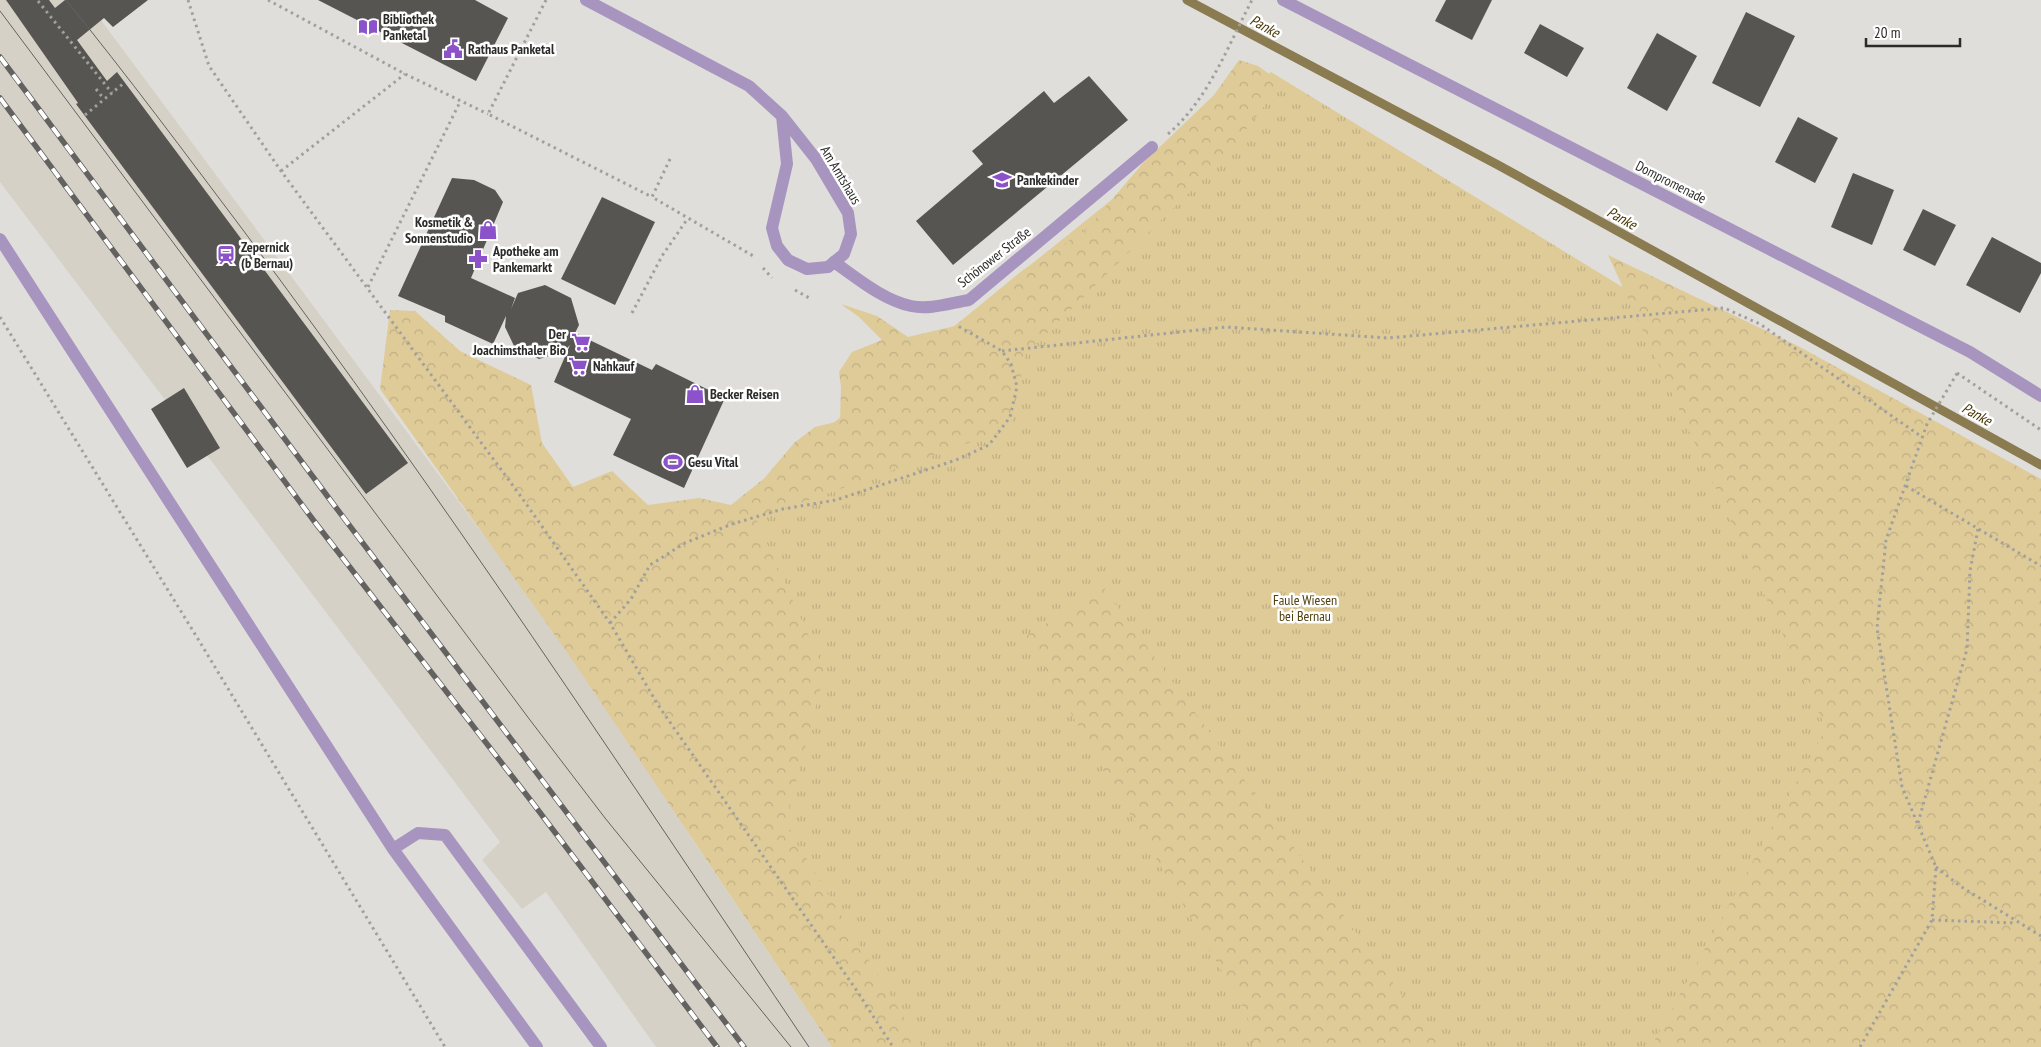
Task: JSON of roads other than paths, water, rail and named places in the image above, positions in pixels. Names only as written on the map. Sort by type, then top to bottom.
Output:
[{"type":"street","name":"Am Amtshaus","points":[[586,0],[749,86],[782,116],[816,159],[848,213],[851,234],[844,254],[834,262]]},
{"type":"street","name":"Dompromenade","points":[[1283,0],[1970,352],[2041,396]]},
{"type":"street","points":[[782,116],[787,164],[772,228],[777,246],[788,260],[807,269],[828,267],[834,262]]},
{"type":"street","name":"Schönower Straße","points":[[834,262],[888,297],[912,306],[933,307],[968,300],[1152,147]]},
{"type":"street","points":[[0,239],[393,849],[537,1047]]},
{"type":"street","points":[[393,849],[418,833],[445,835],[601,1047]]},
{"type":"waterway","name":"Panke","points":[[1187,0],[1498,165],[2041,465]]},
{"type":"tram line","points":[[66,0],[134,85],[243,230],[389,431],[531,635],[809,1047]]},
{"type":"tram line","points":[[0,11],[530,720],[605,818],[791,1047]]},
{"type":"railway","points":[[0,57],[334,505],[744,1047]]},
{"type":"railway","points":[[0,98],[314,521],[532,802],[717,1047]]},
{"type":"place","name":"Bibliothek Panketal","points":[[368,27]]},
{"type":"place","name":"Rathaus Panketal","points":[[453,49]]},
{"type":"place","name":"Pankekinder","points":[[1002,180]]},
{"type":"place","name":"Kosmetik & Sonnenstudio","points":[[488,230]]},
{"type":"place","name":"Zepernick (b Bernau)","points":[[226,255]]},
{"type":"place","name":"Apotheke am Pankemarkt","points":[[478,259]]},
{"type":"place","name":"Der Joachimsthaler Bio","points":[[581,342]]},
{"type":"place","name":"Nahkauf","points":[[578,366]]},
{"type":"place","name":"Becker Reisen","points":[[695,394]]},
{"type":"place","name":"Gesu Vital","points":[[673,462]]},
{"type":"park label","name":"Faule Wiesen bei Bernau","points":[[1305,608]]}]
